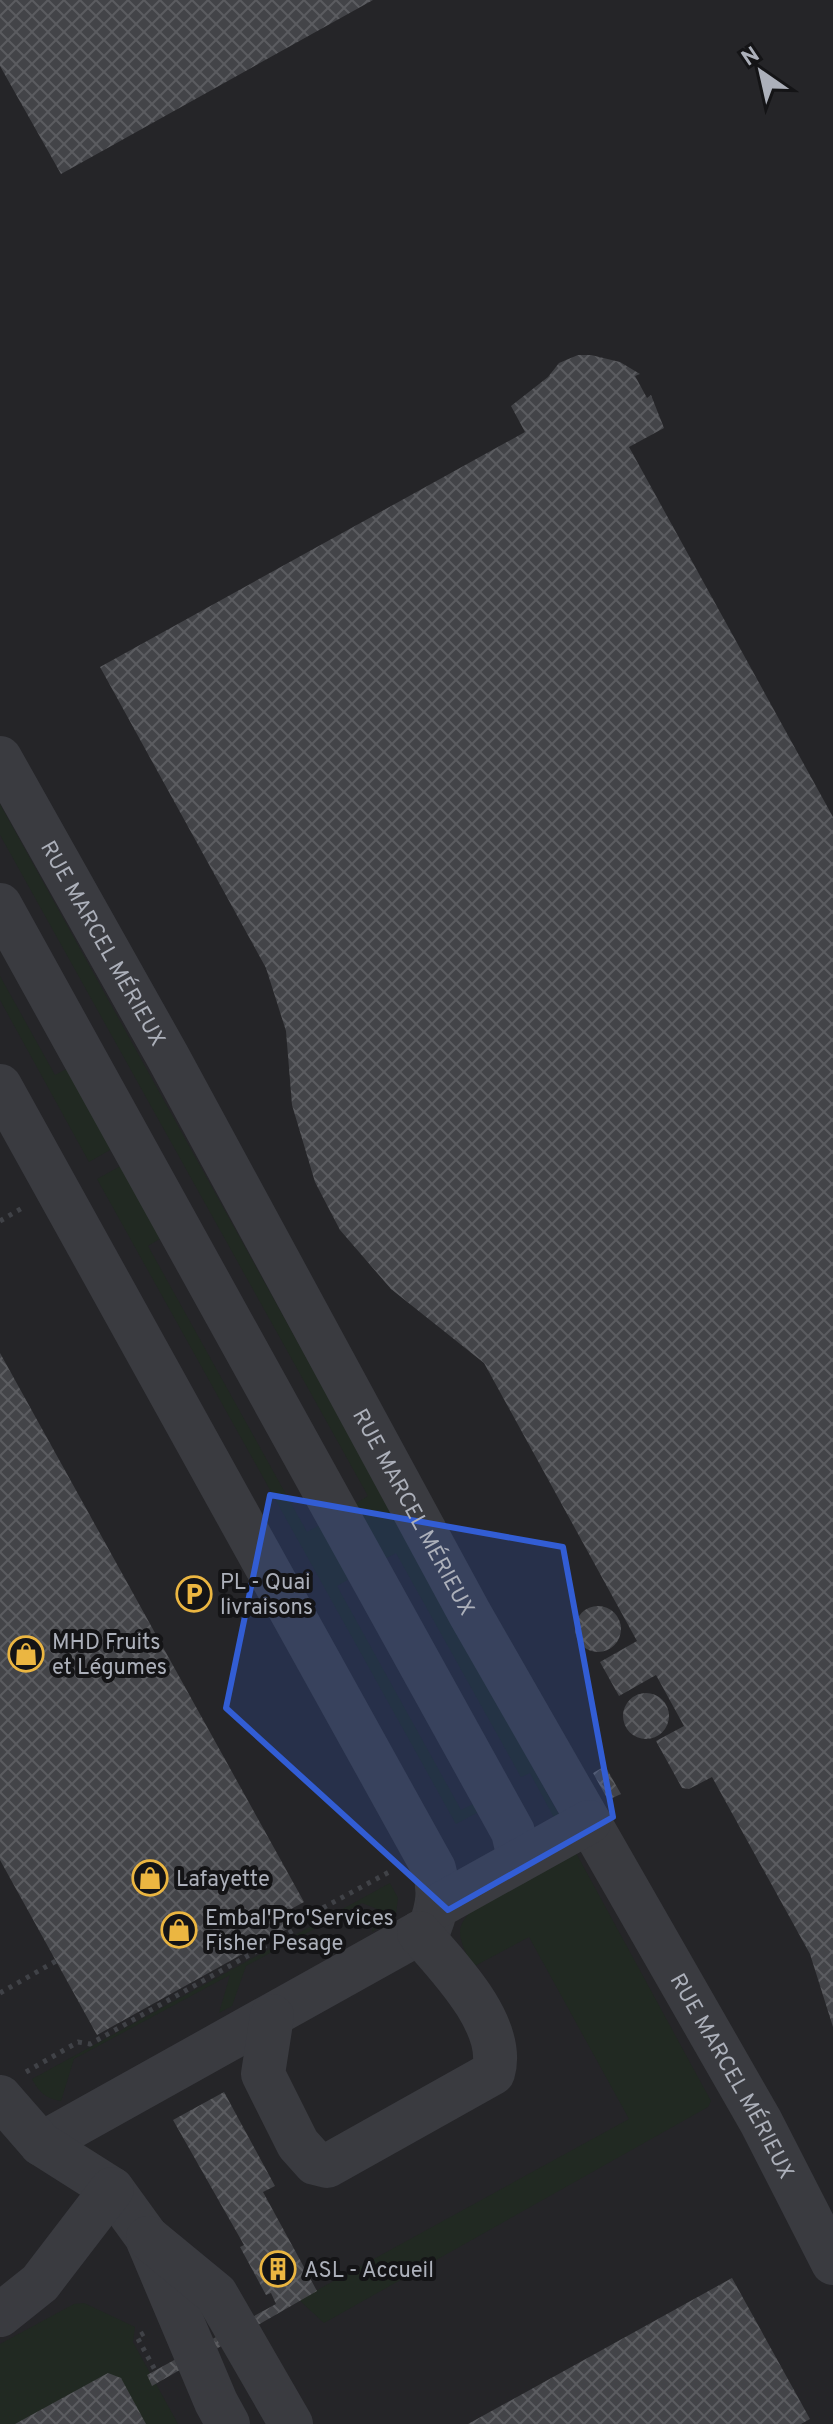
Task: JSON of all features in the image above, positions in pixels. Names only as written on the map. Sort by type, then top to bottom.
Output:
[{"type":"street","name":"RUE MARCEL MÉRIEUX","points":[[0,758],[168,1057],[470,1614],[761,2122],[833,2263]]},
{"type":"street","points":[[0,905],[513,1832],[517,1849],[515,1863]]},
{"type":"street","points":[[0,1086],[434,1869],[438,1887],[428,1920],[489,2027],[497,2060],[493,2073],[327,2166],[315,2163],[298,2144],[263,2074],[272,2016]]},
{"type":"street","points":[[41,2144],[272,2016],[515,1863],[589,1822]]},
{"type":"street","points":[[6,2088],[41,2144],[112,2189],[146,2236],[228,2424]]},
{"type":"street","points":[[0,2315],[40,2283],[112,2189]]},
{"type":"street","points":[[146,2236],[216,2294],[291,2424]]},
{"type":"path","points":[[6,2088],[78,2042],[90,2044],[294,1930],[306,1917]]},
{"type":"path","points":[[0,1993],[56,1961]]},
{"type":"highlighted area","points":[[270,1495],[563,1547],[613,1817],[448,1910],[226,1708]]},
{"type":"shaded area","points":[[0,0],[833,0],[833,2424],[0,2424]]},
{"type":"shaded area","points":[[0,804],[562,1820],[557,1823],[530,1773],[521,1777],[396,1553],[381,1561],[350,1507],[368,1496],[0,835]]},
{"type":"shaded area","points":[[0,976],[55,1075],[72,1066],[117,1146],[89,1162],[0,1000]]},
{"type":"shaded area","points":[[126,1163],[166,1235],[148,1246],[307,1532],[324,1523],[354,1576],[337,1586],[461,1810],[477,1802],[482,1810],[456,1824],[97,1179]]},
{"type":"shaded area","points":[[575,1851],[711,2101],[708,2107],[324,2323],[299,2300],[629,2119],[529,1937],[473,1967],[460,1936],[464,1920],[490,1896]]},
{"type":"shaded area","points":[[390,1883],[398,1898],[396,1914],[372,1932],[377,1909],[362,1903],[246,1966],[232,2006],[219,2013],[230,1975],[74,2059],[61,2101],[44,2094],[32,2079]]},
{"type":"shaded area","points":[[84,2303],[135,2327],[133,2342],[178,2424],[0,2424],[0,2344],[74,2304]]},
{"type":"building","points":[[0,0],[373,0],[61,174],[0,66]]},
{"type":"building","points":[[578,355],[620,362],[640,374],[635,376],[647,398],[651,395],[664,428],[629,447],[833,817],[833,2027],[810,1954],[712,1777],[689,1789],[682,1788],[656,1741],[684,1726],[656,1675],[619,1696],[600,1662],[637,1641],[484,1363],[391,1289],[340,1230],[315,1182],[292,1105],[286,1031],[266,968],[100,667],[525,432],[511,406],[548,377],[559,363]]},
{"type":"building","points":[[0,1353],[304,1902],[282,1914],[289,1928],[97,2035],[0,1860]]},
{"type":"building","points":[[598,1606],[615,1612],[621,1629],[615,1646],[598,1652],[581,1646],[575,1629],[581,1612]]},
{"type":"building","points":[[646,1693],[663,1699],[669,1716],[663,1733],[646,1739],[629,1733],[623,1716],[629,1699]]},
{"type":"building","points":[[605,1766],[621,1794],[608,1800],[593,1773]]},
{"type":"building","points":[[224,2092],[275,2186],[263,2192],[317,2291],[152,2386],[147,2375],[276,2304],[271,2293],[266,2295],[240,2247],[244,2245],[173,2120]]},
{"type":"building","points":[[732,2278],[810,2419],[801,2424],[468,2424]]},
{"type":"building","points":[[108,2373],[121,2378],[146,2424],[15,2424]]},
{"type":"place","name":"PL - Quai livraisons","points":[[194,1594]]},
{"type":"place","name":"MHD Fruits et Légumes","points":[[26,1654]]},
{"type":"place","name":"Lafayette","points":[[150,1878]]},
{"type":"place","name":"Embal'Pro'Services Fisher Pesage","points":[[179,1930]]},
{"type":"place","name":"ASL - Accueil","points":[[278,2269]]}]
